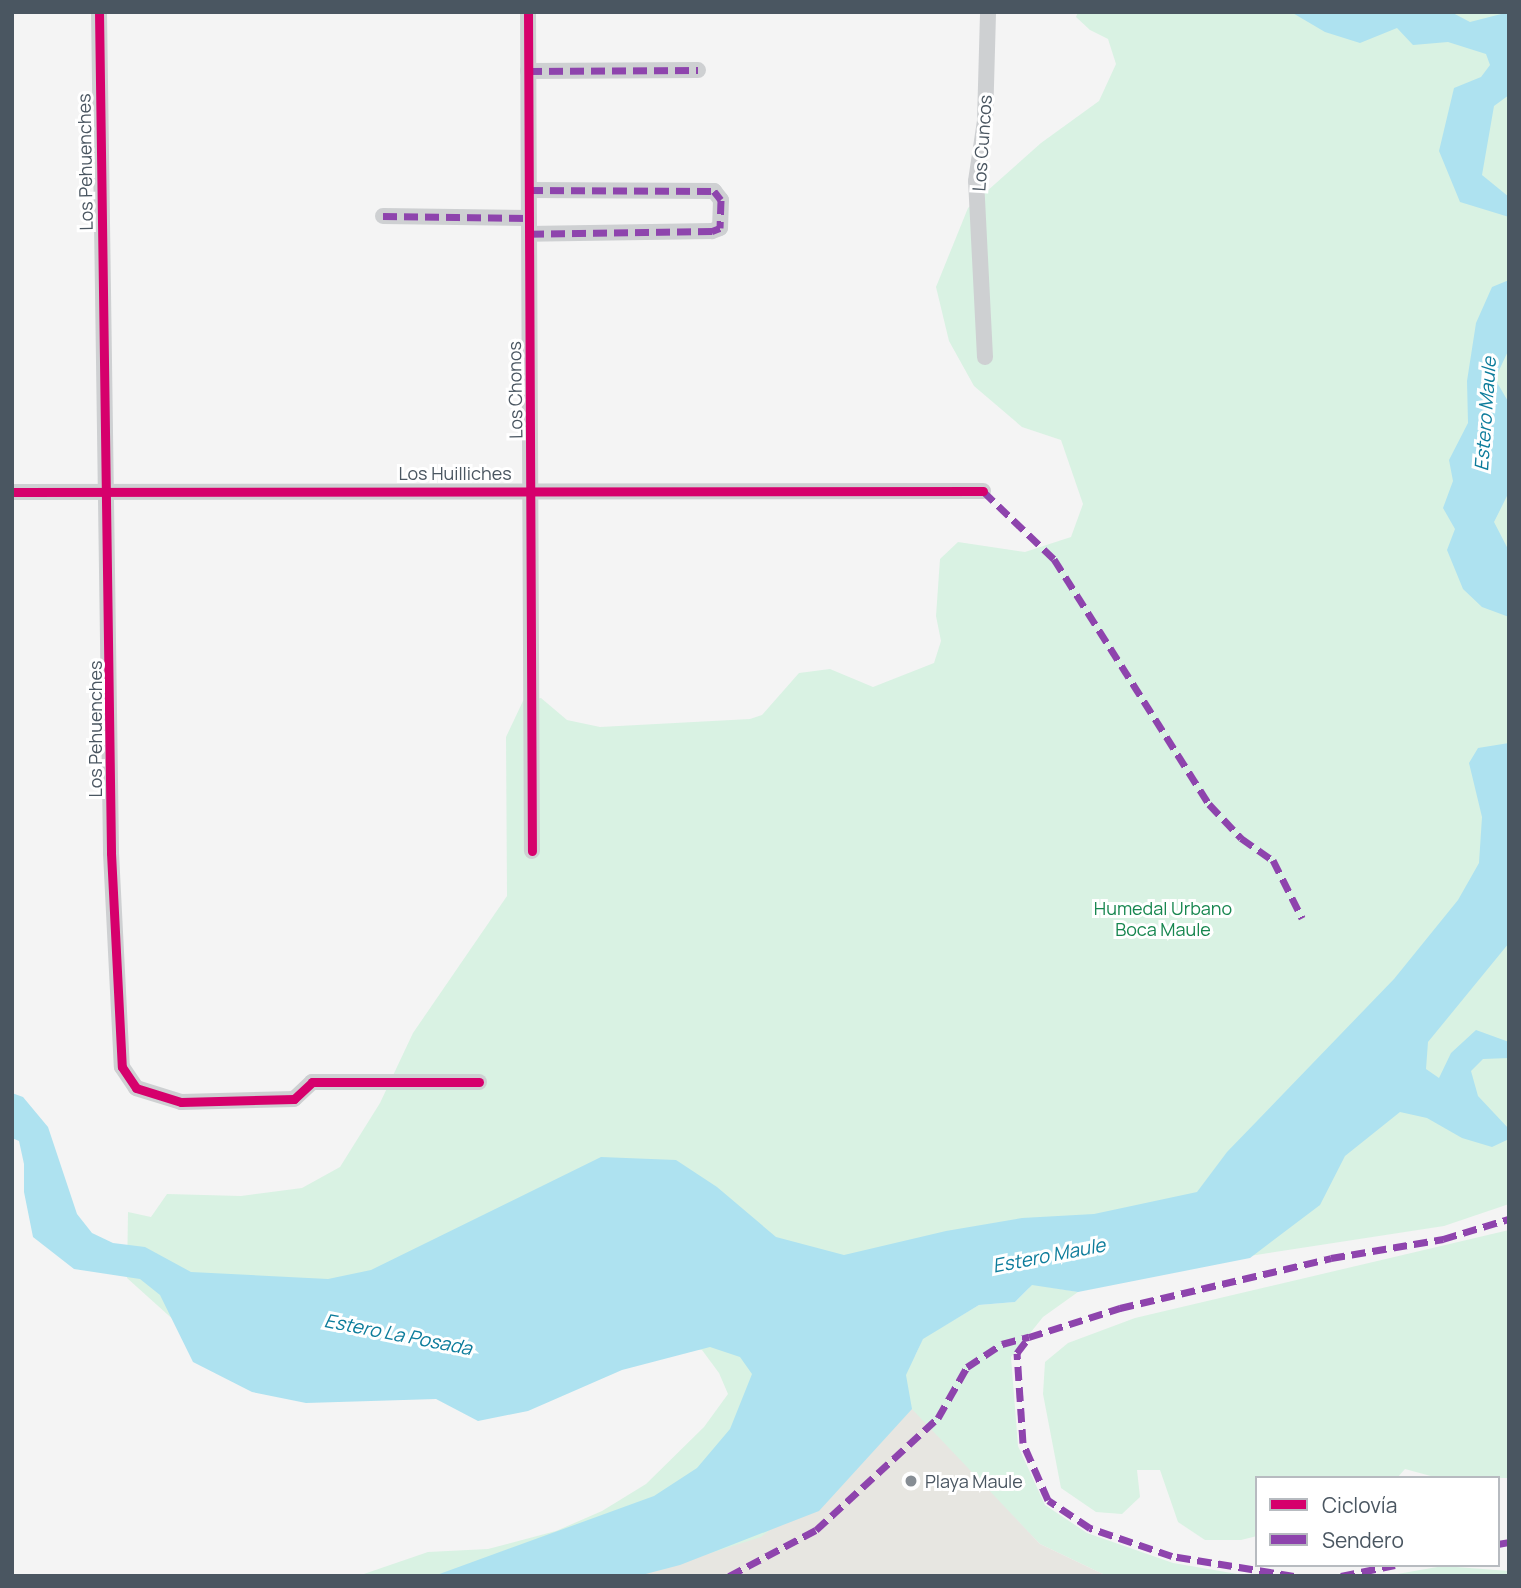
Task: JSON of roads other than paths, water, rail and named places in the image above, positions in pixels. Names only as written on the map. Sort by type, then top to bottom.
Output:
[{"type":"street","name":"Los Pehuenches","points":[[99,12],[105,491],[117,1042],[128,1078],[146,1094],[181,1102],[294,1098],[312,1082],[479,1082]]},
{"type":"street","name":"Los Chonos","points":[[528,12],[532,851]]},
{"type":"street","name":"Los Cuncos","points":[[985,356],[976,181],[985,121],[988,12]]},
{"type":"street","points":[[528,71],[698,70]]},
{"type":"street","points":[[383,216],[529,226],[712,231],[720,228],[720,200],[714,191],[529,190]]},
{"type":"street","name":"Los Huilliches","points":[[12,492],[532,489],[983,491]]},
{"type":"water","points":[[1291,12],[1451,12],[1470,22],[1509,12],[1509,95],[1494,106],[1482,175],[1509,197],[1509,217],[1460,202],[1439,151],[1454,88],[1481,77],[1490,65],[1486,54],[1448,42],[1413,45],[1397,28],[1360,43],[1325,32]]},
{"type":"water","name":"Estero Maule","points":[[1509,280],[1509,349],[1495,379],[1509,403],[1509,492],[1494,522],[1509,551],[1509,617],[1482,607],[1463,589],[1447,550],[1455,529],[1443,508],[1453,481],[1449,460],[1468,423],[1467,381],[1476,323],[1492,287]]},
{"type":"water","points":[[1509,743],[1509,943],[1428,1042],[1426,1069],[1439,1078],[1451,1053],[1476,1030],[1509,1042],[1509,1058],[1483,1059],[1471,1071],[1478,1096],[1509,1129],[1509,1139],[1492,1147],[1462,1138],[1427,1118],[1400,1112],[1345,1156],[1320,1205],[1250,1258],[1078,1292],[1032,1285],[1015,1302],[979,1305],[923,1339],[906,1375],[912,1409],[819,1511],[680,1565],[638,1576],[434,1576],[654,1496],[697,1468],[730,1429],[752,1374],[740,1357],[710,1347],[622,1370],[528,1411],[478,1421],[436,1399],[306,1403],[252,1392],[193,1362],[160,1295],[140,1279],[74,1269],[33,1237],[24,1192],[24,1164],[19,1141],[12,1138],[12,1093],[23,1097],[48,1127],[77,1214],[92,1233],[113,1243],[145,1247],[191,1272],[328,1279],[371,1270],[601,1157],[676,1160],[717,1187],[776,1237],[844,1255],[946,1231],[1022,1218],[1094,1214],[1197,1192],[1227,1152],[1394,979],[1458,900],[1479,863],[1482,817],[1469,763],[1478,748]]},
{"type":"place","name":"Playa Maule","points":[[911,1481]]},
{"type":"park label","name":"Humedal Urbano Boca Maule","points":[[1163,919]]},
{"type":"water label","name":"Estero La Posada","points":[[398,1335]]}]
